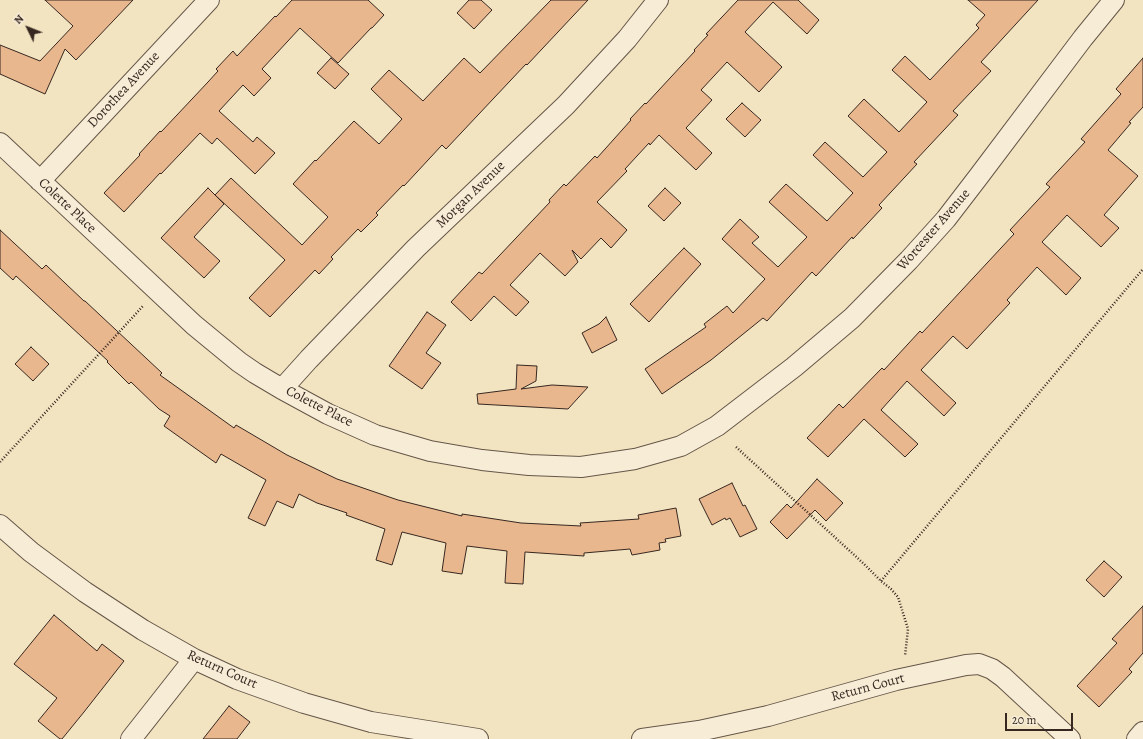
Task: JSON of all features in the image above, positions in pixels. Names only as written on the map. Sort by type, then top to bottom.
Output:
[{"type":"street","name":"Dorothea Avenue","points":[[40,181],[209,0]]},
{"type":"street","name":"Morgan Avenue","points":[[282,389],[314,353],[416,248],[566,105],[627,39],[658,0]]},
{"type":"street","name":"Worcester Avenue","points":[[717,426],[794,367],[846,323],[909,260],[946,219],[1114,0]]},
{"type":"street","name":"Colette Place","points":[[0,143],[194,325],[239,362],[282,389],[328,414],[376,435],[430,451],[482,460],[529,465],[580,467],[635,459],[681,446],[717,426]]},
{"type":"street","name":"Return Court","points":[[0,525],[31,552],[85,592],[143,630],[194,659],[237,679],[304,703],[371,722],[478,739]]},
{"type":"street","points":[[131,739],[194,659]]},
{"type":"street","name":"Return Court","points":[[642,739],[699,731],[768,716],[896,680],[966,665],[979,664],[992,669],[1003,677],[1070,739]]},
{"type":"street","points":[[1137,739],[1143,732]]},
{"type":"path","points":[[881,581],[1143,269]]},
{"type":"path","points":[[0,462],[157,291]]},
{"type":"path","points":[[736,447],[898,597],[908,628],[904,662],[896,680]]},
{"type":"building","points":[[45,0],[133,0],[76,60],[65,49],[45,94],[0,74],[0,45],[40,61],[73,26]]},
{"type":"building","points":[[292,0],[368,0],[384,15],[338,63],[300,28],[262,69],[271,78],[254,96],[243,85],[219,111],[253,142],[257,137],[275,153],[255,174],[217,138],[212,144],[200,133],[124,212],[104,193],[140,155],[139,154],[160,131],[161,132],[218,71],[216,69],[233,51],[237,56]]},
{"type":"building","points":[[469,0],[481,0],[492,10],[474,29],[457,13]]},
{"type":"building","points":[[551,0],[588,0],[446,149],[442,145],[404,186],[403,185],[376,213],[378,215],[361,232],[358,229],[331,257],[333,259],[319,274],[315,270],[270,317],[249,298],[285,260],[215,195],[231,178],[302,245],[328,217],[293,184],[354,121],[379,144],[402,119],[371,89],[389,70],[423,101],[464,58],[480,73]]},
{"type":"building","points":[[738,0],[798,0],[819,20],[807,34],[773,2],[745,32],[782,67],[759,92],[727,62],[701,90],[712,100],[686,128],[712,153],[696,170],[659,135],[650,145],[649,143],[625,169],[627,171],[597,202],[627,230],[611,248],[601,238],[581,259],[572,250],[578,262],[565,276],[540,253],[510,285],[529,302],[516,316],[494,296],[471,321],[451,302],[479,272],[482,274],[550,202],[549,200],[564,184],[566,186],[595,156],[597,158],[631,120],[630,119],[645,103],[646,104],[695,51],[694,50],[708,35],[706,34]]},
{"type":"building","points":[[968,0],[1038,0],[981,62],[991,71],[953,111],[958,115],[914,162],[917,164],[879,205],[882,208],[853,239],[852,237],[816,276],[812,272],[767,321],[763,318],[711,360],[662,394],[645,369],[706,327],[704,324],[727,306],[733,313],[765,279],[722,239],[740,219],[759,237],[752,243],[778,267],[807,237],[769,202],[786,184],[827,221],[853,193],[813,155],[825,142],[863,177],[887,152],[848,116],[864,99],[899,132],[927,102],[892,70],[905,56],[930,80],[979,28],[976,25],[985,15]]},
{"type":"building","points":[[331,58],[349,74],[335,89],[317,73]]},
{"type":"building","points":[[1143,58],[1143,107],[1129,122],[1131,123],[1108,150],[1138,176],[1104,215],[1119,228],[1101,247],[1067,215],[1042,242],[1081,278],[1066,295],[1037,267],[1007,300],[1010,303],[967,349],[953,336],[921,370],[956,403],[944,416],[907,381],[881,410],[918,444],[905,457],[864,419],[828,457],[807,438],[839,404],[843,408],[882,368],[884,370],[920,331],[922,333],[1014,234],[1010,230],[1050,187],[1046,184],[1085,142],[1081,139],[1121,94],[1116,89]]},
{"type":"building","points":[[742,103],[761,120],[745,137],[726,119]]},
{"type":"building","points":[[208,188],[224,204],[194,237],[220,261],[204,278],[161,238]]},
{"type":"building","points":[[665,188],[681,203],[664,221],[648,206]]},
{"type":"building","points":[[0,230],[42,269],[46,265],[162,373],[160,375],[234,428],[236,425],[287,455],[337,479],[398,500],[462,516],[462,514],[521,523],[581,526],[580,523],[639,519],[638,515],[676,508],[681,536],[665,539],[666,542],[659,543],[660,550],[632,555],[630,549],[584,553],[584,556],[525,552],[523,584],[505,583],[507,551],[467,546],[462,574],[442,571],[446,543],[402,532],[392,565],[376,560],[385,529],[346,515],[347,513],[317,503],[299,494],[293,508],[277,501],[265,526],[248,518],[266,480],[221,454],[216,463],[164,426],[170,416],[159,409],[131,382],[129,384],[107,362],[108,361],[16,276],[13,280],[0,268]]},
{"type":"building","points":[[684,248],[701,264],[649,322],[630,304]]},
{"type":"building","points":[[427,312],[446,325],[426,353],[441,363],[422,389],[389,366]]},
{"type":"building","points":[[606,317],[617,340],[592,353],[582,333],[599,324]]},
{"type":"building","points":[[31,347],[49,364],[33,381],[15,364]]},
{"type":"building","points":[[517,365],[537,366],[536,381],[521,389],[552,385],[588,387],[568,409],[478,404],[477,394],[516,389]]},
{"type":"building","points":[[817,479],[843,503],[826,521],[815,510],[787,539],[770,522],[787,504],[791,508]]},
{"type":"building","points":[[732,483],[743,506],[745,505],[757,529],[740,537],[730,518],[726,520],[725,518],[712,525],[699,499]]},
{"type":"building","points":[[1104,561],[1122,577],[1104,597],[1086,580]]},
{"type":"building","points":[[1143,606],[1143,653],[1129,669],[1132,672],[1099,707],[1077,686],[1117,643],[1112,639]]},
{"type":"building","points":[[54,615],[97,651],[102,644],[124,661],[62,739],[38,721],[57,698],[14,664]]},
{"type":"building","points":[[229,706],[250,722],[237,739],[203,739]]}]
